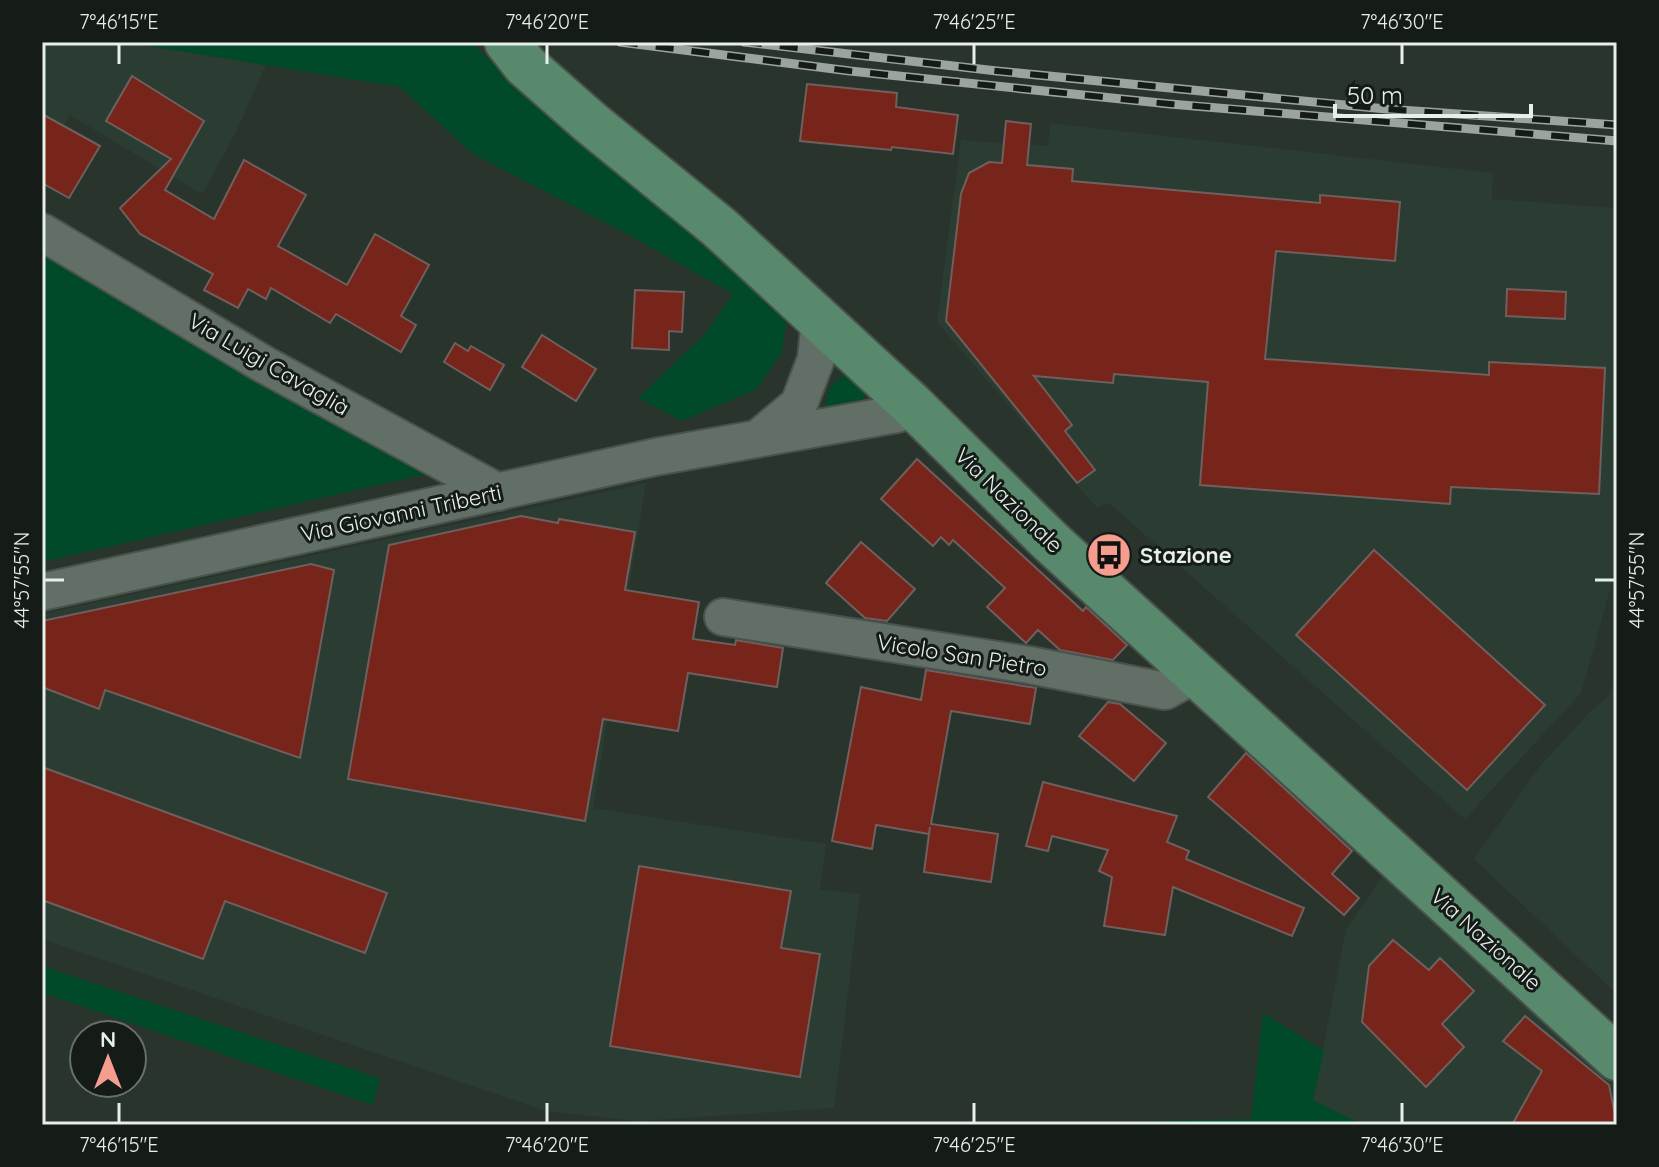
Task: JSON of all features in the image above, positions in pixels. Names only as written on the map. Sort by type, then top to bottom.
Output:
[{"type":"main road","name":"Via Nazionale","points":[[516,54],[720,228],[912,405],[1051,542],[1617,1058]]},
{"type":"street","name":"Via Luigi Cavaglià","points":[[42,232],[265,365],[498,492]]},
{"type":"street","name":"Via Giovanni Triberti","points":[[760,436],[799,404],[816,359],[820,320]]},
{"type":"street","name":"Via Giovanni Triberti","points":[[42,592],[760,436],[897,414],[912,405]]},
{"type":"street","name":"Vicolo San Pietro","points":[[723,617],[1029,665],[1165,691],[1195,674]]},
{"type":"shaded area","points":[[42,42],[124,42],[266,65],[235,134],[202,194],[70,115],[42,165]]},
{"type":"shaded area","points":[[1050,123],[1493,173],[1492,199],[1617,208],[1617,565],[1581,693],[1465,819],[1109,503],[1096,507],[937,322],[961,140],[1048,146]]},
{"type":"shaded area","points":[[646,483],[593,808],[826,844],[820,889],[860,894],[834,1108],[638,1121],[546,1111],[42,939],[42,614]]},
{"type":"shaded area","points":[[1617,670],[1617,994],[1474,859],[1539,767],[1609,696]]},
{"type":"shaded area","points":[[1390,865],[1617,1069],[1617,1125],[1363,1125],[1313,1100],[1346,930]]},
{"type":"green space","points":[[124,42],[471,42],[534,103],[759,285],[787,316],[782,352],[757,389],[682,421],[638,398],[706,333],[733,294],[627,234],[473,154],[400,87]]},
{"type":"green space","points":[[42,242],[440,471],[42,562]]},
{"type":"green space","points":[[852,373],[867,386],[864,398],[852,411],[825,410],[831,386]]},
{"type":"green space","points":[[42,966],[380,1078],[373,1105],[148,1029],[148,1019],[119,1019],[42,993]]},
{"type":"green space","points":[[1263,1013],[1324,1051],[1313,1100],[1363,1125],[1149,1125],[1150,1121],[1251,1119]]},
{"type":"building","points":[[132,76],[204,121],[165,190],[214,219],[244,160],[306,195],[278,246],[347,285],[375,234],[429,265],[401,316],[416,325],[401,352],[336,314],[330,323],[271,288],[266,299],[248,289],[238,308],[204,290],[213,274],[140,234],[120,208],[171,159],[106,121]]},
{"type":"building","points":[[807,84],[897,93],[896,107],[958,115],[953,154],[800,141]]},
{"type":"building","points":[[42,114],[100,146],[69,198],[42,183]]},
{"type":"building","points":[[1006,121],[1031,124],[1027,165],[1073,169],[1072,181],[1320,203],[1320,195],[1400,202],[1395,261],[1276,251],[1265,359],[1489,375],[1489,362],[1605,368],[1599,494],[1451,487],[1450,504],[1200,485],[1208,382],[1114,374],[1113,383],[1034,376],[1072,425],[1065,431],[1095,470],[1077,483],[946,321],[961,194],[969,173],[989,162],[1002,163]]},
{"type":"building","points":[[1507,289],[1566,292],[1565,319],[1506,316]]},
{"type":"building","points":[[635,290],[684,292],[682,332],[669,331],[669,350],[632,348]]},
{"type":"building","points":[[542,335],[596,369],[576,401],[522,367]]},
{"type":"building","points":[[455,343],[468,351],[471,346],[504,365],[490,390],[444,362]]},
{"type":"building","points":[[917,459],[1083,611],[1086,607],[1127,645],[1113,660],[1060,650],[1038,630],[1026,643],[987,607],[1005,588],[953,540],[949,545],[941,537],[933,546],[881,499]]},
{"type":"building","points":[[521,516],[635,532],[625,590],[699,602],[693,639],[735,645],[736,640],[783,648],[777,687],[688,673],[678,731],[603,719],[585,821],[348,779],[389,545]]},
{"type":"building","points":[[861,542],[915,589],[887,621],[865,618],[826,583]]},
{"type":"building","points":[[1374,550],[1545,705],[1467,790],[1296,635]]},
{"type":"building","points":[[311,564],[334,570],[300,758],[105,690],[99,709],[42,687],[42,621]]},
{"type":"building","points":[[926,670],[1036,688],[1030,724],[951,711],[931,824],[998,834],[991,882],[924,872],[930,827],[929,834],[876,825],[872,849],[832,841],[861,687],[921,700]]},
{"type":"building","points":[[1108,702],[1120,704],[1166,743],[1134,781],[1079,736]]},
{"type":"building","points":[[1246,753],[1352,851],[1332,874],[1359,898],[1344,915],[1208,797]]},
{"type":"building","points":[[42,767],[387,893],[365,953],[225,901],[203,959],[42,900]]},
{"type":"building","points":[[1043,782],[1177,816],[1167,842],[1189,851],[1186,859],[1304,908],[1292,936],[1173,887],[1165,935],[1104,926],[1112,877],[1099,871],[1108,850],[1052,836],[1048,851],[1026,846]]},
{"type":"building","points":[[639,866],[791,891],[781,948],[820,954],[800,1077],[610,1046]]},
{"type":"building","points":[[1393,940],[1429,970],[1440,958],[1474,991],[1442,1024],[1464,1047],[1426,1087],[1362,1022],[1369,966]]},
{"type":"building","points":[[1525,1016],[1609,1085],[1617,1125],[1512,1125],[1542,1071],[1503,1041]]},
{"type":"railway","points":[[620,42],[850,71],[1170,104],[1617,141]]},
{"type":"railway","points":[[744,42],[997,71],[1386,109],[1617,125]]},
{"type":"place","name":"Stazione","points":[[1109,555]]}]
